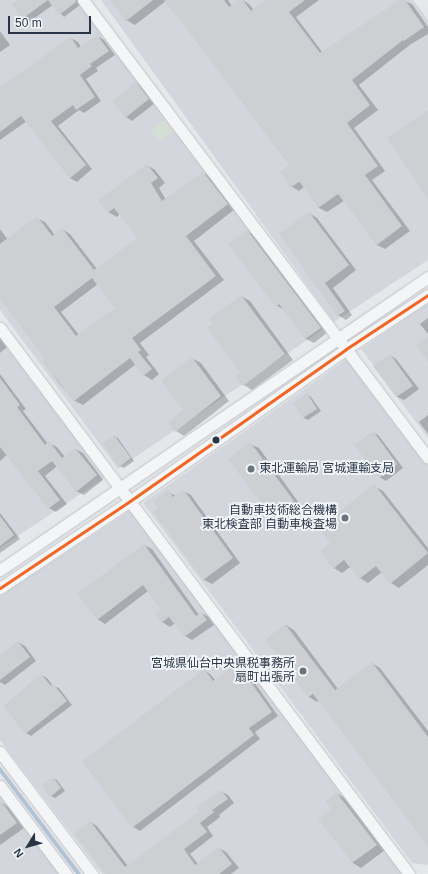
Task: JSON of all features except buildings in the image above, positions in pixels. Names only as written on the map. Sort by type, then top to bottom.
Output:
[{"type":"street","points":[[83,0],[428,458]]},
{"type":"street","points":[[0,570],[428,277]]},
{"type":"street","points":[[0,588],[130,501],[346,349],[428,295]]},
{"type":"street","points":[[0,328],[409,874]]},
{"type":"street","points":[[0,752],[92,874]]},
{"type":"street","points":[[0,786],[66,874]]},
{"type":"shaded area","points":[[0,0],[81,0],[325,328],[118,469],[0,310]]},
{"type":"shaded area","points":[[101,0],[413,0],[428,20],[428,260],[334,322]]},
{"type":"shaded area","points":[[167,118],[175,130],[160,141],[151,130]]},
{"type":"shaded area","points":[[428,303],[428,438],[361,349]]},
{"type":"shaded area","points":[[0,335],[106,477],[0,548]]},
{"type":"shaded area","points":[[347,359],[428,465],[428,864],[426,865],[412,863],[143,503]]},
{"type":"shaded area","points":[[131,510],[402,871],[401,874],[102,874],[0,740],[0,596]]},
{"type":"shaded area","points":[[0,794],[60,874],[0,874]]},
{"type":"waterway","points":[[0,769],[79,874]]},
{"type":"transit line","points":[[0,588],[130,501],[346,349],[428,295]]},
{"type":"place","name":"東北運輸局 宮城運輸支局","points":[[251,469]]},
{"type":"place","name":"自動車技術総合機構 東北検査部 自動車検査場","points":[[345,518]]},
{"type":"place","name":"宮城県仙台中央県税事務所 扇町出張所","points":[[303,671]]}]
